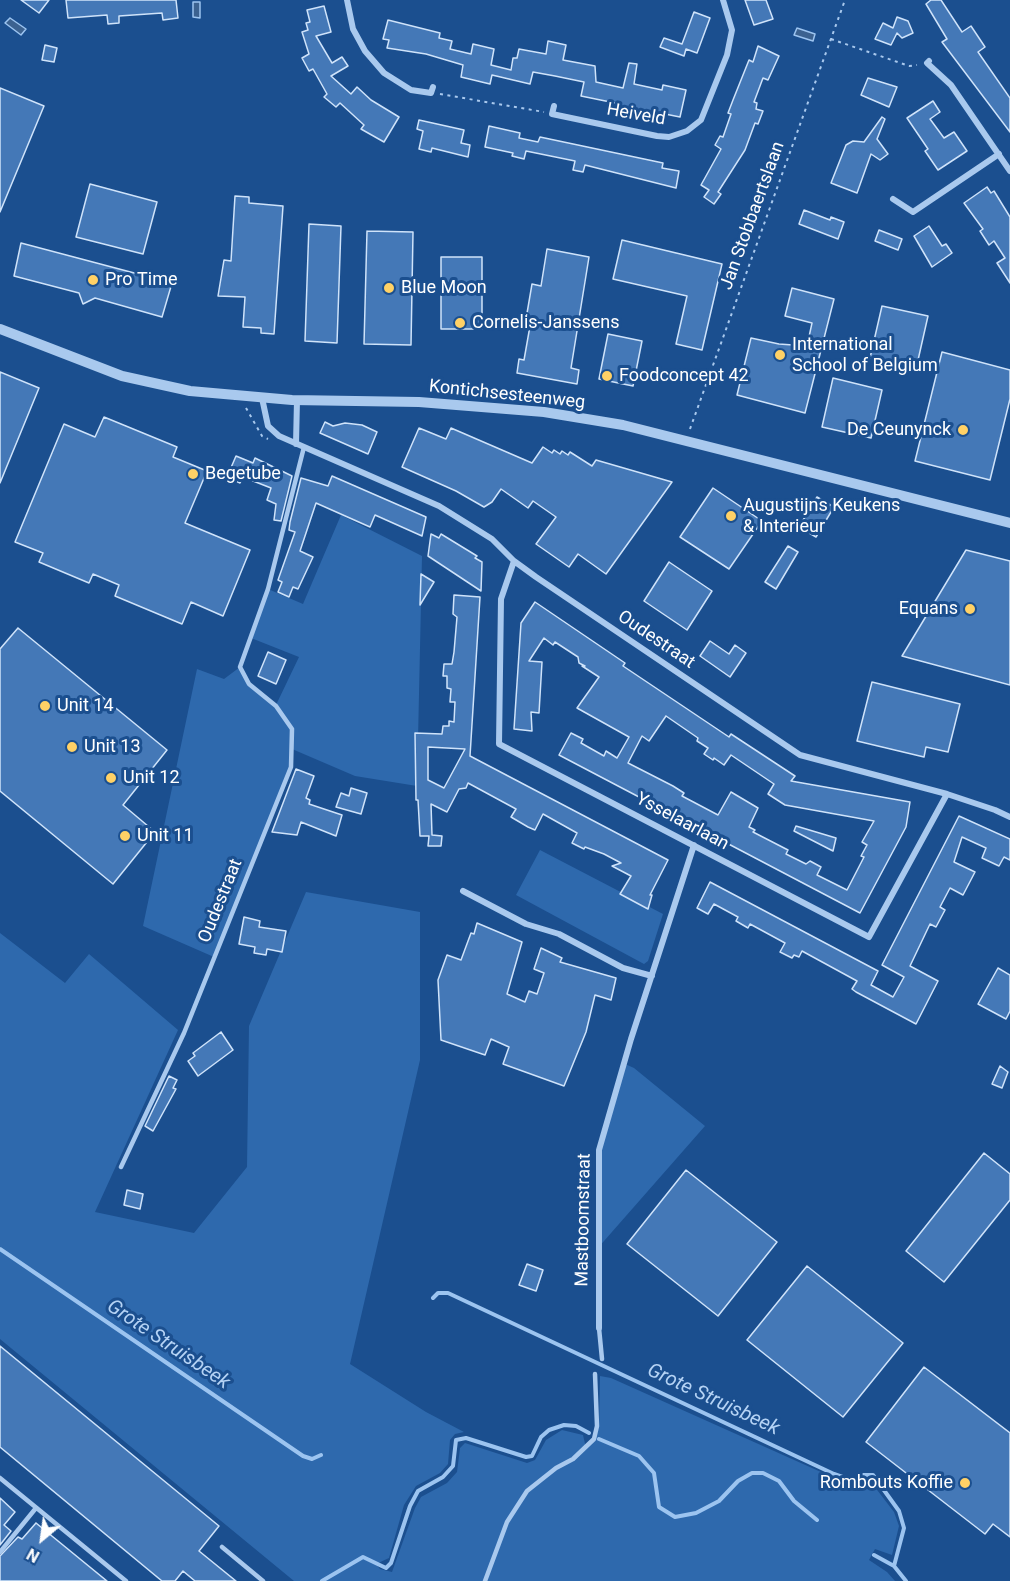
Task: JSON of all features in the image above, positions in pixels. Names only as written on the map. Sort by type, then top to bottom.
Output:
[{"type":"street","points":[[347,0],[353,29],[365,51],[384,74],[411,90],[432,90]]},
{"type":"street","name":"Heiveld","points":[[552,114],[657,136],[669,137],[687,130],[701,120],[727,55],[732,30],[723,0]]},
{"type":"street","points":[[928,62],[951,85],[1010,171]]},
{"type":"street","points":[[552,114],[554,106]]},
{"type":"street","points":[[893,199],[913,212],[999,154]]},
{"type":"street","name":"Kontichsesteenweg","points":[[0,329],[122,376],[189,391],[262,398],[419,402],[544,412],[622,425],[1010,523]]},
{"type":"street","name":"Oudestraat","points":[[262,398],[268,426],[296,444],[439,506],[492,539],[514,561],[800,755],[947,794],[995,810],[1010,818]]},
{"type":"street","points":[[296,444],[297,400]]},
{"type":"street","name":"Ysselaarlaan","points":[[514,561],[501,599],[499,744],[869,937],[947,794]]},
{"type":"street","name":"Mastboomstraat","points":[[599,1328],[599,1150],[694,845]]},
{"type":"street","points":[[463,891],[526,924],[559,934],[623,968],[652,976]]},
{"type":"lane","name":"Oudestraat","points":[[121,1167],[184,1033],[291,767],[292,729],[276,706],[249,684],[240,667],[268,589],[304,447]]},
{"type":"lane","points":[[599,1328],[602,1359]]},
{"type":"lane","points":[[485,1581],[507,1522],[527,1491],[585,1449],[594,1439],[597,1426],[595,1374]]},
{"type":"lane","points":[[0,1478],[126,1581]]},
{"type":"lane","points":[[0,1552],[36,1508]]},
{"type":"lane","points":[[222,1547],[263,1581]]},
{"type":"path","name":"Jan Stobbaertslaan","points":[[687,442],[845,0]]},
{"type":"path","points":[[831,39],[909,66],[928,62]]},
{"type":"path","points":[[432,90],[552,114]]},
{"type":"shaded area","points":[[193,2],[200,2],[200,18],[193,17]]},
{"type":"shaded area","points":[[10,18],[26,29],[21,35],[5,23]]},
{"type":"shaded area","points":[[797,28],[815,34],[813,41],[794,35]]},
{"type":"shaded area","points":[[341,515],[422,556],[417,786],[355,776],[292,749],[291,767],[214,957],[143,926],[197,669],[224,679],[240,667],[249,684],[276,705],[299,657],[251,638],[268,589],[303,604]]},
{"type":"shaded area","points":[[540,850],[663,914],[648,961],[644,964],[516,895]]},
{"type":"shaded area","points":[[306,892],[420,912],[420,1060],[350,1364],[426,1412],[464,1432],[455,1434],[450,1440],[448,1464],[440,1473],[416,1486],[404,1505],[389,1558],[376,1564],[380,1569],[392,1572],[421,1497],[447,1483],[457,1472],[460,1448],[465,1443],[527,1463],[535,1460],[546,1440],[562,1430],[583,1435],[586,1448],[599,1426],[600,1376],[611,1378],[850,1485],[871,1482],[894,1512],[899,1526],[892,1555],[875,1549],[869,1560],[887,1572],[895,1581],[294,1581],[0,1339],[0,933],[65,983],[89,954],[178,1030],[95,1212],[194,1233],[247,1167],[249,1026]]},
{"type":"shaded area","points":[[625,1064],[634,1068],[705,1126],[597,1249],[599,1150]]},
{"type":"building","points":[[21,0],[49,0],[39,13]]},
{"type":"building","points":[[66,0],[176,0],[178,18],[163,20],[162,13],[119,16],[119,23],[108,24],[107,15],[68,18]]},
{"type":"building","points":[[745,0],[766,0],[773,19],[754,25]]},
{"type":"building","points":[[931,0],[941,0],[962,32],[971,26],[985,47],[978,52],[1010,98],[1010,132],[942,42],[947,39],[926,4]]},
{"type":"building","points":[[324,6],[331,32],[316,36],[332,63],[342,57],[348,66],[331,76],[351,94],[357,87],[371,100],[399,117],[384,142],[361,129],[364,125],[340,103],[336,107],[324,97],[327,94],[313,69],[309,71],[302,58],[309,54],[302,32],[308,30],[306,23],[310,22],[307,10]]},
{"type":"building","points":[[694,12],[710,18],[697,53],[686,49],[684,56],[660,47],[664,38],[682,44]]},
{"type":"building","points":[[897,17],[908,21],[913,33],[902,38],[897,33],[891,45],[875,39],[883,23],[893,28]]},
{"type":"building","points":[[388,20],[440,33],[439,38],[452,41],[450,49],[471,54],[473,44],[494,49],[491,65],[511,70],[513,58],[517,58],[519,49],[546,54],[548,41],[566,45],[563,60],[595,66],[596,82],[623,88],[629,63],[637,64],[634,84],[662,90],[663,85],[686,90],[680,117],[665,114],[664,118],[619,108],[620,104],[581,96],[584,82],[555,76],[533,72],[530,84],[492,75],[490,84],[461,77],[463,65],[426,54],[387,48],[389,40],[383,39]]},
{"type":"building","points":[[45,45],[57,48],[54,62],[42,60]]},
{"type":"building","points":[[758,46],[779,56],[768,80],[763,78],[754,102],[757,103],[756,109],[763,111],[758,124],[755,123],[745,150],[718,192],[721,194],[714,204],[704,197],[709,190],[701,185],[721,149],[715,145],[720,136],[723,137],[731,114],[728,113],[749,60],[753,62]]},
{"type":"building","points":[[868,78],[897,87],[889,107],[861,95]]},
{"type":"building","points":[[0,88],[44,106],[0,212]]},
{"type":"building","points":[[933,101],[940,112],[930,119],[944,138],[954,132],[967,151],[938,170],[925,151],[928,149],[907,118]]},
{"type":"building","points":[[882,117],[885,119],[877,139],[888,154],[880,160],[871,154],[857,193],[831,183],[846,145],[853,141],[864,142]]},
{"type":"building","points":[[419,120],[464,130],[461,143],[470,145],[468,157],[432,148],[431,152],[419,149],[423,131],[417,129]]},
{"type":"building","points":[[489,126],[520,133],[519,138],[538,142],[540,137],[663,163],[662,168],[679,171],[676,188],[585,165],[583,172],[573,170],[575,161],[526,151],[524,159],[512,156],[513,153],[485,147]]},
{"type":"building","points":[[90,184],[157,202],[143,254],[76,237]]},
{"type":"building","points":[[987,187],[991,193],[994,191],[1010,217],[1010,283],[997,263],[1005,258],[994,241],[989,245],[980,231],[983,229],[964,203]]},
{"type":"building","points":[[235,196],[249,197],[249,203],[283,206],[274,334],[261,333],[261,328],[243,327],[245,297],[218,296],[224,260],[231,261]]},
{"type":"building","points":[[804,210],[830,220],[831,217],[844,222],[838,239],[799,224]]},
{"type":"building","points":[[309,224],[341,226],[337,343],[305,341]]},
{"type":"building","points":[[929,226],[942,246],[946,244],[952,253],[932,267],[914,236]]},
{"type":"building","points":[[879,230],[902,239],[898,250],[875,241]]},
{"type":"building","name":"Blue Moon","points":[[367,231],[413,232],[411,345],[364,344]]},
{"type":"building","points":[[622,240],[722,264],[702,350],[676,344],[687,296],[613,279]]},
{"type":"building","name":"Pro Time","points":[[21,243],[172,283],[162,317],[95,298],[83,304],[79,293],[14,276]]},
{"type":"building","points":[[547,249],[589,257],[571,368],[579,370],[577,384],[517,373],[519,359],[524,360],[530,326],[525,325],[532,284],[541,286]]},
{"type":"building","points":[[441,257],[482,257],[482,329],[441,329]]},
{"type":"building","points":[[792,288],[834,299],[805,413],[737,395],[751,338],[779,344],[807,346],[812,323],[785,316]]},
{"type":"building","points":[[882,306],[928,316],[916,369],[870,358]]},
{"type":"building","points":[[608,334],[642,341],[633,386],[599,379]]},
{"type":"building","name":"De Ceunynck","points":[[942,352],[1010,370],[1010,399],[990,480],[915,461]]},
{"type":"building","points":[[0,372],[39,388],[0,483]]},
{"type":"building","points":[[833,378],[882,390],[871,438],[822,427]]},
{"type":"building","points":[[104,417],[177,447],[173,457],[207,471],[185,523],[250,550],[223,616],[191,602],[182,624],[115,596],[119,585],[93,574],[89,583],[39,562],[43,553],[15,542],[64,424],[95,437]]},
{"type":"building","points":[[325,422],[333,426],[345,423],[362,425],[377,432],[368,454],[320,433]]},
{"type":"building","points":[[419,428],[446,439],[451,428],[532,463],[543,447],[552,453],[554,450],[560,454],[562,451],[568,455],[570,452],[592,466],[596,460],[672,482],[606,574],[578,554],[569,567],[536,544],[556,517],[533,501],[528,508],[501,489],[492,502],[484,507],[456,491],[402,467]]},
{"type":"building","points":[[236,456],[253,463],[255,458],[292,476],[281,521],[274,520],[276,504],[267,500],[271,488],[243,477],[240,483],[227,477]]},
{"type":"building","points":[[332,476],[426,517],[422,536],[375,515],[370,527],[316,503],[300,551],[313,557],[298,589],[293,587],[289,597],[278,592],[282,582],[278,580],[295,532],[289,530],[301,478],[328,486]]},
{"type":"building","points":[[713,488],[762,521],[729,569],[680,537]]},
{"type":"building","points":[[817,497],[834,507],[816,537],[799,527]]},
{"type":"building","points":[[431,534],[439,538],[441,534],[477,556],[475,558],[482,562],[481,591],[428,556]]},
{"type":"building","points":[[788,546],[798,552],[776,589],[765,582]]},
{"type":"building","name":"Equans","points":[[966,550],[1010,561],[1010,685],[902,656]]},
{"type":"building","points":[[669,562],[712,591],[687,630],[644,601]]},
{"type":"building","points":[[421,574],[434,582],[420,605]]},
{"type":"building","points":[[454,595],[480,597],[470,756],[668,860],[650,895],[652,895],[648,909],[620,894],[631,876],[612,866],[621,863],[604,854],[572,843],[577,833],[543,814],[535,830],[528,827],[511,817],[516,809],[468,783],[466,788],[459,789],[447,812],[431,804],[432,835],[442,836],[441,846],[428,846],[429,836],[420,836],[418,800],[416,800],[415,733],[442,734],[443,726],[449,726],[449,721],[454,722],[455,702],[450,702],[451,689],[447,688],[447,676],[443,676],[444,664],[452,664],[454,652],[457,617],[453,614]],"holes":[[[428,747],[465,749],[444,788],[428,780]]]},
{"type":"building","points":[[535,602],[625,663],[623,666],[729,737],[731,734],[795,776],[791,781],[910,802],[906,827],[860,913],[559,755],[571,733],[583,739],[581,743],[604,756],[606,751],[617,758],[629,737],[577,708],[599,677],[582,666],[585,666],[579,663],[578,657],[555,642],[553,645],[544,638],[529,661],[542,662],[539,713],[531,712],[532,731],[514,729],[521,623]],"holes":[[[666,716],[698,738],[697,741],[708,748],[704,754],[713,760],[714,758],[724,765],[731,755],[774,784],[768,794],[785,805],[874,821],[862,842],[867,845],[861,856],[864,857],[847,890],[817,875],[821,867],[810,861],[806,864],[786,854],[788,850],[753,832],[755,830],[749,827],[758,808],[731,792],[718,815],[682,796],[684,793],[673,786],[628,763],[642,736],[649,741]]]},
{"type":"building","points":[[18,628],[167,750],[123,805],[155,832],[113,884],[0,791],[0,649]]},
{"type":"building","points":[[710,641],[729,654],[735,645],[746,653],[730,677],[700,656]]},
{"type":"building","points":[[268,652],[286,660],[276,684],[258,676]]},
{"type":"building","points":[[872,682],[960,704],[948,752],[926,747],[924,757],[857,741]]},
{"type":"building","points":[[296,769],[314,776],[306,798],[310,800],[309,804],[342,815],[336,836],[301,822],[297,835],[272,832]]},
{"type":"building","points":[[351,788],[367,793],[361,814],[336,807],[341,793],[349,796]]},
{"type":"building","points":[[959,816],[1010,839],[1010,860],[1004,857],[999,866],[982,858],[986,848],[962,837],[954,862],[975,872],[963,895],[950,888],[940,907],[945,910],[936,927],[930,924],[910,966],[938,981],[916,1024],[856,992],[852,989],[857,981],[802,951],[799,957],[794,955],[792,958],[780,952],[785,943],[750,924],[748,928],[736,921],[738,917],[714,904],[708,914],[697,908],[710,882],[878,971],[871,985],[893,997],[904,977],[882,965]]},
{"type":"building","points":[[796,826],[836,838],[833,851],[794,831]]},
{"type":"building","points":[[244,917],[260,921],[259,927],[286,931],[282,952],[267,949],[266,955],[254,953],[255,947],[239,944]]},
{"type":"building","points":[[477,923],[522,942],[507,994],[525,1002],[529,991],[537,994],[544,973],[534,969],[541,948],[562,958],[560,962],[616,978],[611,1000],[595,995],[586,1032],[564,1086],[503,1064],[509,1047],[491,1039],[485,1055],[441,1040],[438,980],[447,955],[461,960]]},
{"type":"building","points":[[998,968],[1010,975],[1010,1011],[1006,1019],[978,1004]]},
{"type":"building","points":[[221,1032],[233,1050],[198,1076],[188,1061],[195,1056],[193,1053]]},
{"type":"building","points":[[1000,1066],[1008,1072],[1002,1088],[992,1084]]},
{"type":"building","points":[[169,1076],[177,1080],[173,1088],[176,1089],[153,1131],[145,1126]]},
{"type":"building","points":[[984,1153],[1010,1174],[1010,1200],[944,1282],[906,1251]]},
{"type":"building","points":[[686,1170],[777,1242],[718,1316],[627,1244]]},
{"type":"building","points":[[127,1190],[143,1194],[140,1209],[124,1205]]},
{"type":"building","points":[[527,1264],[543,1270],[536,1291],[519,1285]]},
{"type":"building","points":[[807,1266],[903,1343],[843,1417],[747,1340]]},
{"type":"building","points":[[0,1346],[219,1526],[199,1551],[236,1581],[195,1581],[183,1571],[175,1581],[162,1581],[0,1447]]},
{"type":"building","name":"Rombouts Koffie","points":[[924,1367],[1010,1433],[1010,1537],[993,1524],[985,1534],[866,1442]]},
{"type":"building","points":[[0,1498],[15,1512],[4,1525],[11,1531],[0,1545]]},
{"type":"building","points":[[36,1523],[107,1581],[0,1581],[0,1556],[18,1537],[22,1539]]},
{"type":"waterway","name":"Grote Struisbeek","points":[[0,1249],[303,1456],[312,1459],[321,1455]]},
{"type":"waterway","name":"Grote Struisbeek","points":[[433,1298],[438,1293],[448,1293],[834,1474],[851,1480],[863,1475],[873,1475],[899,1511],[904,1528],[894,1566],[906,1581]]},
{"type":"waterway","points":[[322,1581],[363,1557],[386,1568],[391,1563],[410,1506],[418,1491],[443,1477],[453,1466],[456,1440],[466,1438],[526,1457],[532,1456],[541,1437],[549,1430],[564,1425],[576,1426],[589,1433]]},
{"type":"waterway","points":[[599,1439],[639,1456],[654,1473],[659,1507],[675,1517],[696,1513],[719,1501],[738,1481],[752,1473],[763,1473],[779,1481],[794,1501],[817,1520]]},
{"type":"waterway","points":[[874,1555],[894,1566]]},
{"type":"place","name":"Pro Time","points":[[93,280]]},
{"type":"place","name":"Blue Moon","points":[[389,288]]},
{"type":"place","name":"Cornelis-Janssens","points":[[460,323]]},
{"type":"place","name":"International School of Belgium","points":[[780,355]]},
{"type":"place","name":"Foodconcept 42","points":[[607,376]]},
{"type":"place","name":"De Ceunynck","points":[[963,430]]},
{"type":"place","name":"Begetube","points":[[193,474]]},
{"type":"place","name":"Augustijns Keukens & Interieur","points":[[731,516]]},
{"type":"place","name":"Equans","points":[[970,609]]},
{"type":"place","name":"Unit 14","points":[[45,706]]},
{"type":"place","name":"Unit 13","points":[[72,747]]},
{"type":"place","name":"Unit 12","points":[[111,778]]},
{"type":"place","name":"Unit 11","points":[[125,836]]},
{"type":"place","name":"Rombouts Koffie","points":[[965,1483]]}]
